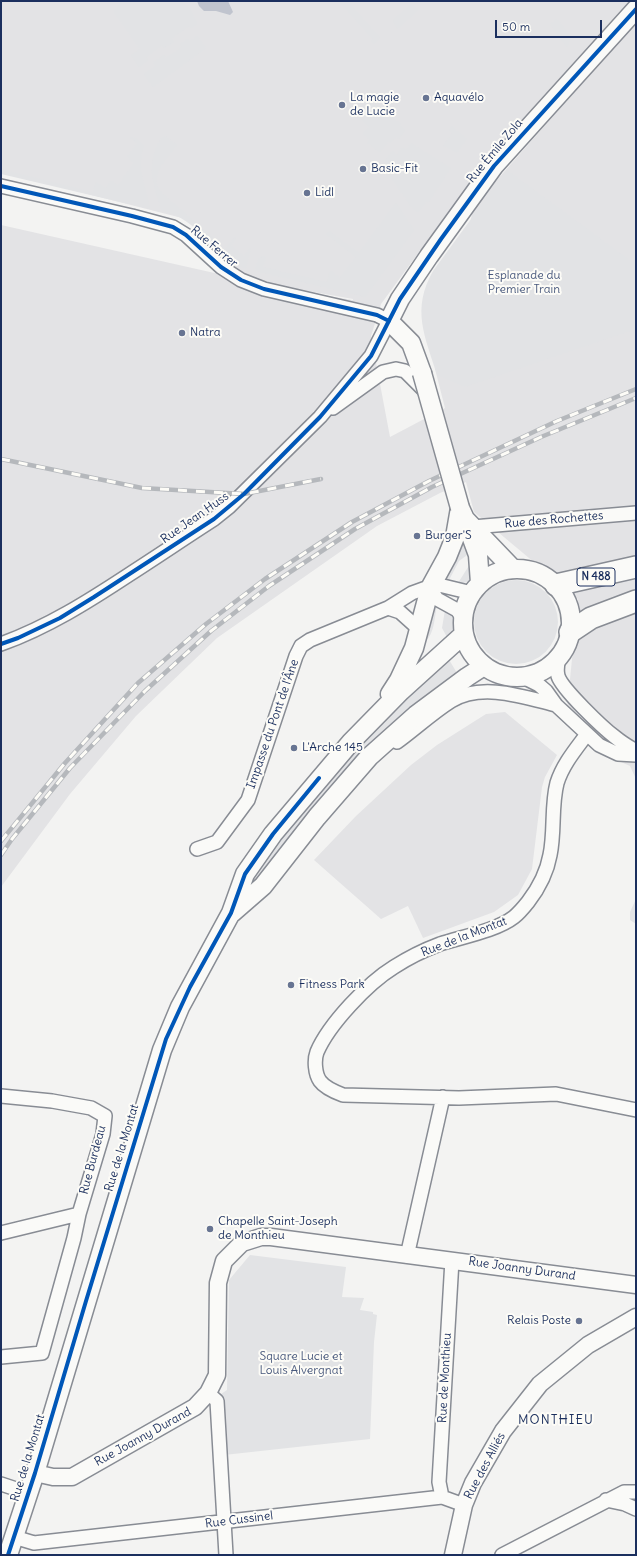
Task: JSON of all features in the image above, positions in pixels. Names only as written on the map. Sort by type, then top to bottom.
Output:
[{"type":"main road","name":"Rue Émile Zola","points":[[389,321],[400,299],[429,256],[494,166],[636,9]]},
{"type":"main road","points":[[389,321],[411,343],[416,374],[427,393],[460,508],[478,555],[476,588]]},
{"type":"main road","points":[[460,508],[465,519],[513,569]]},
{"type":"main road","points":[[351,742],[391,693],[407,664],[420,630],[430,588],[447,557],[455,536],[460,508]]},
{"type":"main road","name":"N 488","points":[[556,585],[636,567]]},
{"type":"main road","points":[[513,569],[528,570],[543,576],[556,585],[565,599],[570,615],[570,632],[566,645],[559,657],[549,667],[537,674],[523,677],[509,677],[496,673],[484,666],[475,657],[468,646],[463,626],[466,605],[476,588],[495,573],[513,569]]},
{"type":"main road","points":[[570,632],[591,618],[636,601]]},
{"type":"main road","name":"Rue de la Montat","points":[[8,1555],[35,1473],[162,1050],[180,1007],[231,913],[245,874],[273,834],[351,742],[401,692],[463,626]]},
{"type":"main road","name":"Rue de la Montat","points":[[231,913],[263,886],[313,822],[369,757],[416,715],[484,666]]},
{"type":"street","name":"Rue Ferrer","points":[[1,186],[173,227],[186,235],[221,267],[245,282],[264,289],[377,315],[389,321]]},
{"type":"street","name":"Rue Jean Huss","points":[[1,644],[18,638],[66,615],[214,519],[244,494],[320,417],[371,356],[389,321]]},
{"type":"street","name":"Rue Jean Huss","points":[[320,417],[383,372],[396,369],[416,374]]},
{"type":"street","name":"Rue des Rochettes","points":[[473,527],[636,513]]},
{"type":"street","name":"Impasse du Pont de l'Âne","points":[[197,849],[217,842],[248,800],[296,656],[302,646],[310,640],[388,608],[412,593],[439,585],[476,588]]},
{"type":"street","points":[[430,588],[437,598],[457,610],[463,626]]},
{"type":"street","points":[[388,608],[400,612],[420,630]]},
{"type":"street","points":[[559,657],[557,669],[558,676],[562,684],[615,738],[636,751]]},
{"type":"street","name":"Rue de la Montat","points":[[523,677],[539,685],[546,691],[556,705],[599,745],[618,754],[636,755]]},
{"type":"street","name":"Rue de la Montat","points":[[369,757],[398,742],[452,700],[467,695],[488,693],[518,695],[556,705]]},
{"type":"street","name":"Rue de la Montat","points":[[587,734],[572,754],[558,781],[555,792],[550,855],[537,889],[514,917],[501,925],[439,945],[413,956],[392,968],[353,1002],[338,1019],[316,1053],[315,1069],[320,1081],[330,1089],[343,1095],[459,1098],[556,1094],[636,1110]]},
{"type":"street","name":"Rue Burdeau","points":[[1,1096],[52,1100],[68,1103],[91,1108],[105,1116],[102,1134],[78,1214],[74,1238],[42,1353],[1,1357]]},
{"type":"street","points":[[407,1256],[443,1097]]},
{"type":"street","points":[[1,1233],[78,1214]]},
{"type":"street","name":"Rue Joanny Durand","points":[[35,1473],[53,1477],[72,1477],[195,1407],[208,1393],[217,1375],[218,1283],[224,1261],[242,1243],[261,1237],[271,1237],[407,1256],[452,1260],[636,1285]]},
{"type":"street","name":"Rue de Monthieu","points":[[442,1496],[439,1482],[452,1260]]},
{"type":"street","name":"Rue des Alliés","points":[[453,1555],[464,1505],[473,1483],[503,1431],[540,1384],[588,1346],[636,1317]]},
{"type":"street","points":[[208,1393],[217,1401],[226,1555]]},
{"type":"street","points":[[1,1484],[28,1493]]},
{"type":"street","points":[[502,1555],[606,1500],[624,1492],[636,1492]]},
{"type":"street","name":"Rue Cussinel","points":[[14,1537],[34,1543],[442,1496],[464,1505]]},
{"type":"street","points":[[606,1500],[625,1504],[636,1509]]},
{"type":"shaded area","points":[[1,1],[629,1],[491,154],[381,304],[371,336],[390,437],[445,408],[435,369],[474,206],[636,22],[636,779],[630,766],[601,753],[567,709],[578,599],[474,512],[466,482],[440,493],[377,526],[217,638],[136,716],[70,794],[1,887],[1,225],[250,281],[186,219],[1,172]],"holes":[[[263,283],[353,299],[290,290]]]},
{"type":"shaded area","points":[[197,1],[228,1],[233,12],[230,15],[216,11],[204,11],[199,6]]},
{"type":"shaded area","points":[[505,712],[557,755],[545,777],[542,787],[532,869],[518,895],[494,912],[423,938],[408,906],[381,919],[314,860],[356,816],[411,765],[437,745],[486,714]]},
{"type":"green space","points":[[122,1],[180,1],[190,9],[197,24],[191,28],[189,26],[172,38],[174,42],[164,48],[162,45],[146,57],[148,60],[139,67],[131,55],[140,49],[114,12]]},
{"type":"green space","points":[[339,1],[347,1],[380,38],[374,44],[371,41],[373,39]]},
{"type":"green space","points":[[412,4],[418,10],[397,29],[393,20]]},
{"type":"green space","points":[[557,19],[571,37],[567,47],[550,24]]},
{"type":"green space","points":[[197,36],[206,48],[153,87],[144,74],[156,66],[153,62],[164,55],[166,58],[182,47],[180,44],[187,39],[190,41]]},
{"type":"green space","points":[[368,100],[401,124],[400,126],[405,130],[399,139],[396,137],[391,143],[388,142],[380,152],[367,143],[369,139],[363,134],[369,127],[362,120],[365,117],[360,112]]},
{"type":"green space","points":[[451,126],[467,139],[457,153],[443,146],[452,133],[449,130]]},
{"type":"green space","points":[[165,136],[177,145],[160,168],[157,181],[158,187],[162,193],[213,238],[213,244],[195,228],[177,216],[162,211],[153,179],[152,163],[158,143]]},
{"type":"green space","points":[[129,137],[136,138],[144,146],[141,168],[150,209],[1,174],[1,169],[93,192],[96,182],[106,188],[111,180],[118,185],[134,163],[127,157],[137,143]]},
{"type":"green space","points":[[411,143],[451,168],[428,203],[426,202],[418,212],[412,208],[382,165],[392,151],[397,155],[402,147],[406,150]]},
{"type":"green space","name":"Esplanade du Premier Train","points":[[507,170],[636,265],[636,329],[465,387],[437,375],[422,323],[421,311],[423,298],[426,285],[433,271]]},
{"type":"green space","points":[[396,203],[414,230],[365,297],[255,271],[258,259],[263,256],[266,257],[263,267],[327,282],[331,271],[340,278],[356,257],[326,234],[329,231],[359,253]]},
{"type":"green space","points":[[235,237],[236,238],[231,246],[244,256],[250,248],[251,249],[246,269],[239,266],[223,252]]},
{"type":"green space","points":[[461,534],[470,553],[459,561],[448,582],[444,582],[441,575]]},
{"type":"green space","points":[[470,564],[471,576],[469,581],[458,583]]},
{"type":"green space","points":[[516,580],[532,583],[546,592],[555,606],[558,622],[555,638],[546,652],[532,661],[516,664],[500,661],[486,652],[477,638],[474,622],[477,606],[486,592],[500,583]]},
{"type":"green space","points":[[432,605],[437,606],[433,627],[429,637],[421,644]]},
{"type":"green space","points":[[445,610],[452,616],[454,623],[452,632],[448,639],[442,628]]},
{"type":"green space","points":[[448,658],[457,673],[257,880],[253,879],[252,877],[296,817],[394,706]]},
{"type":"green space","points":[[636,899],[636,924],[630,920],[630,912]]},
{"type":"green space","name":"Square Lucie et Louis Alvergnat","points":[[250,1255],[346,1267],[342,1297],[364,1298],[360,1310],[373,1312],[373,1314],[377,1315],[374,1342],[370,1439],[224,1455],[221,1394],[227,1390],[229,1280]]},
{"type":"railway","points":[[1,841],[65,763],[138,683],[206,624],[265,579],[352,522],[429,481],[557,421],[636,389]]},
{"type":"railway","points":[[1,855],[12,839],[70,768],[145,691],[211,631],[269,586],[355,529],[432,487],[541,437],[636,398]]},
{"type":"railway","points":[[1,459],[142,488],[244,494],[321,479]]},
{"type":"cycle path","points":[[1,644],[18,638],[60,618],[214,519],[244,494],[320,417],[371,356],[400,299],[494,166],[636,9]]},
{"type":"cycle path","points":[[1,186],[173,227],[186,235],[221,267],[241,280],[264,289],[377,315],[389,321]]},
{"type":"cycle path","points":[[8,1555],[35,1473],[166,1039],[190,987],[231,913],[245,874],[273,834],[319,778]]},
{"type":"place","name":"Aquavélo","points":[[426,98]]},
{"type":"place","name":"La magie de Lucie","points":[[342,105]]},
{"type":"place","name":"Basic-Fit","points":[[363,169]]},
{"type":"place","name":"Lidl","points":[[307,193]]},
{"type":"place","name":"Natra","points":[[182,333]]},
{"type":"place","name":"Burger'S","points":[[417,536]]},
{"type":"place","name":"L'Arche 145","points":[[294,748]]},
{"type":"place","name":"Fitness Park","points":[[291,985]]},
{"type":"place","name":"Chapelle Saint-Joseph de Monthieu","points":[[210,1229]]},
{"type":"place","name":"Relais Poste","points":[[579,1321]]},
{"type":"district","name":"MONTHIEU","points":[[556,1420]]}]
